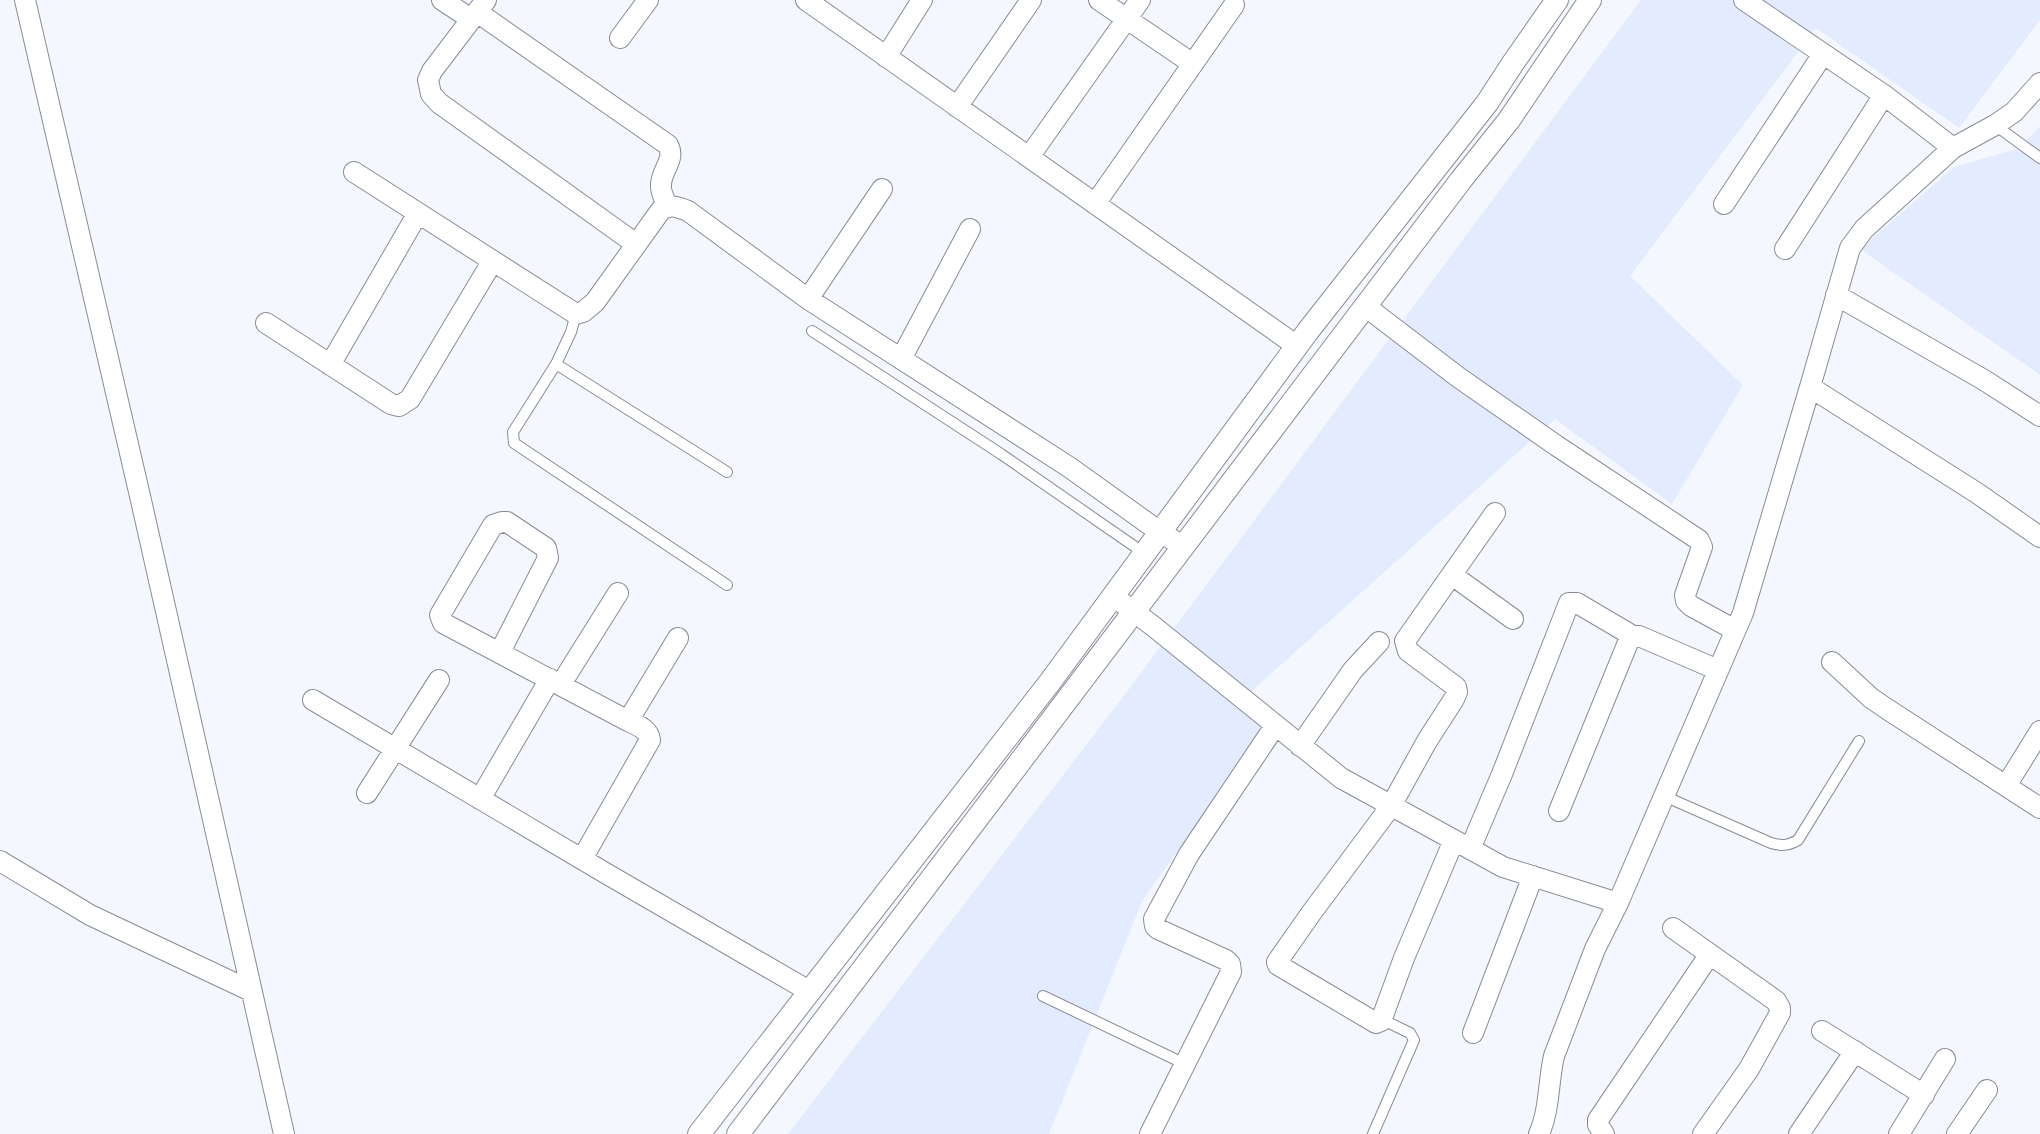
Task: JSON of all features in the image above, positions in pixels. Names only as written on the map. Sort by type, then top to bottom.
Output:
[{"type":"main road","points":[[699,1134],[758,1056],[1050,682],[1297,346],[1487,103],[1557,0]]},
{"type":"main road","points":[[738,1134],[1365,306],[1461,180],[1509,120],[1590,0]]},
{"type":"main road","points":[[1487,103],[1509,120]]},
{"type":"main road","points":[[758,1056],[783,1074]]},
{"type":"street","points":[[24,0],[142,503],[284,1134]]},
{"type":"street","points":[[442,0],[478,10],[668,145],[671,151],[671,157],[660,186],[667,206]]},
{"type":"street","points":[[620,38],[648,0]]},
{"type":"street","points":[[886,56],[922,0]]},
{"type":"street","points":[[957,107],[1031,0]]},
{"type":"street","points":[[1099,0],[1192,64]]},
{"type":"street","points":[[1029,157],[1140,0]]},
{"type":"street","points":[[1744,0],[1884,95],[1953,148]]},
{"type":"street","points":[[819,4],[886,56],[957,107],[1297,346]]},
{"type":"street","points":[[1095,204],[1234,6]]},
{"type":"street","points":[[478,10],[428,80],[431,94],[439,104],[636,244]]},
{"type":"street","points":[[1724,204],[1823,54]]},
{"type":"street","points":[[1539,1134],[1548,1106],[1550,1075],[1554,1056],[1596,949],[1618,903],[1743,613],[1850,248],[1855,240],[1883,211],[1953,148],[1996,125],[2014,112],[2040,83]]},
{"type":"street","points":[[1785,249],[1884,95]]},
{"type":"street","points":[[354,172],[492,262],[576,314],[583,312],[595,302],[658,214],[667,206],[688,211],[808,299],[1069,467],[1160,532],[1184,547]]},
{"type":"street","points":[[808,299],[882,189]]},
{"type":"street","points":[[330,365],[418,213]]},
{"type":"street","points":[[901,359],[970,229]]},
{"type":"street","points":[[266,323],[391,404],[399,406],[403,405],[410,399],[492,262]]},
{"type":"street","points":[[1836,295],[1984,380],[2040,416]]},
{"type":"street","points":[[1365,306],[1458,377],[1699,540],[1702,547],[1685,595],[1686,600],[1691,606],[1735,630]]},
{"type":"street","points":[[1810,387],[2038,531]]},
{"type":"street","points":[[1495,513],[1405,641],[1408,651],[1456,687],[1457,692],[1427,741],[1391,806],[1312,912],[1277,962],[1280,967],[1376,1023],[1381,1019],[1404,958],[1462,844],[1502,774],[1569,603],[1577,603],[1633,636],[1639,636],[1718,670]]},
{"type":"street","points":[[500,652],[548,558],[546,548],[507,522],[493,525],[440,615],[443,623],[628,721],[647,732],[650,740],[582,859]]},
{"type":"street","points":[[1452,575],[1512,620]]},
{"type":"street","points":[[480,799],[556,682],[618,593]]},
{"type":"street","points":[[1113,596],[1341,778],[1503,867],[1618,903]]},
{"type":"street","points":[[1560,811],[1629,640],[1633,636]]},
{"type":"street","points":[[628,721],[678,638]]},
{"type":"street","points":[[1300,746],[1353,670],[1378,642]]},
{"type":"street","points":[[1832,662],[1871,698],[2040,808]]},
{"type":"street","points":[[367,793],[438,680]]},
{"type":"street","points":[[313,700],[809,991]]},
{"type":"street","points":[[1150,1134],[1231,972],[1231,967],[1226,960],[1158,929],[1155,926],[1154,919],[1189,854],[1275,726]]},
{"type":"street","points":[[2006,786],[2040,731]]},
{"type":"street","points":[[0,861],[90,915],[251,991]]},
{"type":"street","points":[[1472,1033],[1532,876]]},
{"type":"street","points":[[1673,928],[1776,1001],[1780,1008],[1780,1013],[1749,1069],[1703,1134]]},
{"type":"street","points":[[1604,1134],[1598,1125],[1598,1120],[1710,954]]},
{"type":"street","points":[[1822,1031],[1924,1095]]},
{"type":"street","points":[[1799,1134],[1855,1051]]},
{"type":"street","points":[[1899,1134],[1945,1059]]},
{"type":"street","points":[[1957,1134],[1987,1090]]},
{"type":"lane","points":[[1996,125],[2040,158]]},
{"type":"lane","points":[[576,314],[571,332],[556,364],[513,432],[514,443],[727,585]]},
{"type":"lane","points":[[812,331],[1001,454],[1144,553]]},
{"type":"lane","points":[[556,364],[727,472]]},
{"type":"lane","points":[[1664,796],[1771,843],[1782,846],[1798,840],[1859,741]]},
{"type":"lane","points":[[1043,996],[1185,1064]]},
{"type":"lane","points":[[1373,1134],[1414,1040],[1410,1033],[1381,1019]]},
{"type":"shaded area","points":[[1641,0],[2040,0],[2040,20],[1959,128],[1816,28],[1630,276],[1743,385],[1672,504],[1555,419],[1237,704],[1268,724],[1142,901],[1049,1134],[788,1134],[1126,693]]},
{"type":"shaded area","points":[[2040,126],[2040,375],[1860,249],[1954,167],[2020,148]]}]
